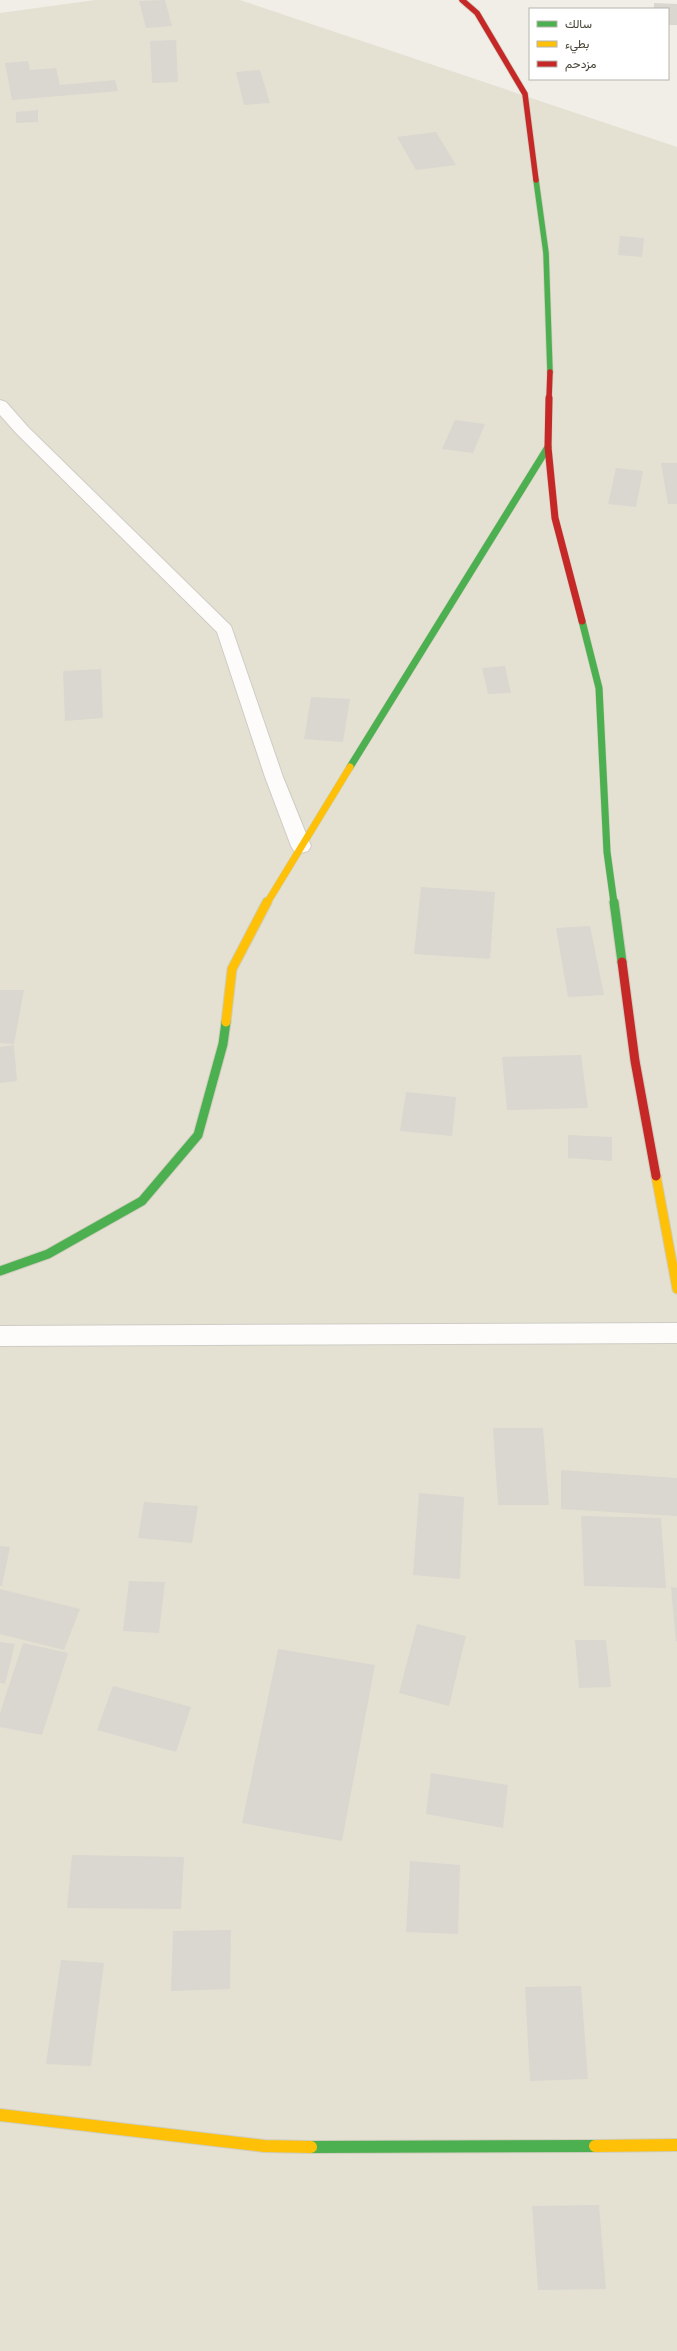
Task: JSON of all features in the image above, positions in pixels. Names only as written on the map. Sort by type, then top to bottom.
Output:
[{"type":"street","points":[[462,0],[477,13],[525,94],[546,252],[550,377],[548,447],[555,518],[599,688],[607,852],[635,1061],[677,1289]]},
{"type":"street","points":[[0,406],[27,436],[225,630],[274,777],[301,846]]},
{"type":"street","points":[[0,1271],[48,1254],[142,1201],[198,1135],[223,1044],[232,969],[272,892],[548,447]]},
{"type":"street","points":[[0,1336],[677,1333]]},
{"type":"street","points":[[0,2115],[264,2146],[399,2148],[677,2145]]},
{"type":"shaded area","points":[[95,0],[240,0],[677,147],[677,2351],[0,2351],[0,13]]},
{"type":"building","points":[[165,0],[172,26],[146,28],[139,1]]},
{"type":"building","points":[[654,3],[677,4],[677,25],[669,25],[669,8],[654,8]]},
{"type":"building","points":[[176,40],[178,82],[152,83],[150,41]]},
{"type":"building","points":[[28,61],[30,70],[56,68],[60,85],[115,80],[118,91],[12,100],[5,63]]},
{"type":"building","points":[[260,70],[270,103],[244,105],[236,72]]},
{"type":"building","points":[[38,110],[38,122],[16,123],[16,112]]},
{"type":"building","points":[[436,132],[456,165],[416,170],[397,137]]},
{"type":"building","points":[[620,236],[644,238],[642,257],[618,255]]},
{"type":"building","points":[[455,420],[485,424],[473,453],[442,449]]},
{"type":"building","points":[[661,463],[677,463],[677,504],[668,504]]},
{"type":"building","points":[[616,468],[643,471],[636,507],[608,504]]},
{"type":"building","points":[[505,666],[511,693],[488,694],[482,668]]},
{"type":"building","points":[[101,669],[103,718],[65,721],[63,671]]},
{"type":"building","points":[[311,697],[350,699],[343,742],[304,739]]},
{"type":"building","points":[[421,887],[495,892],[490,959],[414,954]]},
{"type":"building","points":[[590,926],[604,995],[568,997],[556,928]]},
{"type":"building","points":[[0,990],[24,990],[14,1044],[0,1043]]},
{"type":"building","points":[[14,1045],[17,1081],[0,1083],[0,1047]]},
{"type":"building","points":[[581,1055],[588,1108],[507,1110],[502,1057]]},
{"type":"building","points":[[406,1092],[456,1097],[452,1136],[400,1131]]},
{"type":"building","points":[[568,1135],[612,1137],[612,1161],[568,1158]]},
{"type":"building","points":[[493,1428],[543,1428],[549,1505],[498,1505]]},
{"type":"building","points":[[561,1470],[677,1478],[677,1516],[561,1509]]},
{"type":"building","points":[[419,1493],[464,1497],[460,1579],[413,1575]]},
{"type":"building","points":[[144,1502],[198,1506],[192,1543],[138,1538]]},
{"type":"building","points":[[581,1516],[661,1518],[666,1588],[584,1586]]},
{"type":"building","points":[[0,1546],[10,1547],[2,1586],[0,1586]]},
{"type":"building","points":[[129,1581],[165,1582],[159,1633],[123,1631]]},
{"type":"building","points":[[671,1587],[677,1588],[676,1642]]},
{"type":"building","points":[[0,1589],[80,1609],[64,1650],[0,1634]]},
{"type":"building","points":[[417,1624],[466,1636],[449,1706],[399,1693]]},
{"type":"building","points":[[575,1640],[606,1640],[611,1687],[579,1688]]},
{"type":"building","points":[[0,1642],[15,1644],[5,1684],[0,1683]]},
{"type":"building","points":[[23,1643],[68,1653],[42,1735],[0,1727],[0,1713]]},
{"type":"building","points":[[278,1649],[375,1665],[342,1841],[242,1823]]},
{"type":"building","points":[[113,1686],[191,1707],[176,1752],[97,1730]]},
{"type":"building","points":[[431,1773],[508,1785],[503,1828],[426,1814]]},
{"type":"building","points":[[72,1855],[184,1857],[181,1909],[67,1908]]},
{"type":"building","points":[[410,1861],[460,1865],[458,1934],[406,1932]]},
{"type":"building","points":[[231,1930],[230,1989],[171,1991],[173,1931]]},
{"type":"building","points":[[61,1960],[104,1963],[91,2066],[46,2064]]},
{"type":"building","points":[[581,1986],[588,2079],[530,2081],[525,1987]]},
{"type":"building","points":[[599,2205],[606,2289],[538,2290],[532,2206]]},
{"type":"traffic: fast","points":[[536,180],[546,253],[550,372]]},
{"type":"traffic: fast","points":[[350,767],[548,447]]},
{"type":"traffic: fast","points":[[582,621],[599,688],[607,852],[622,962]]},
{"type":"traffic: fast","points":[[0,1271],[48,1254],[142,1201],[198,1135],[223,1044],[226,1022]]},
{"type":"traffic: fast","points":[[311,2147],[595,2146]]},
{"type":"traffic: slow","points":[[226,1022],[232,969],[272,893],[350,767]]},
{"type":"traffic: slow","points":[[656,1176],[677,1289]]},
{"type":"traffic: slow","points":[[0,2115],[264,2146],[311,2147]]},
{"type":"traffic: slow","points":[[595,2146],[677,2145]]},
{"type":"traffic: jam","points":[[462,0],[477,13],[525,94],[536,180]]},
{"type":"traffic: jam","points":[[550,372],[548,447],[555,518],[582,621]]},
{"type":"traffic: jam","points":[[622,962],[635,1061],[656,1176]]}]
